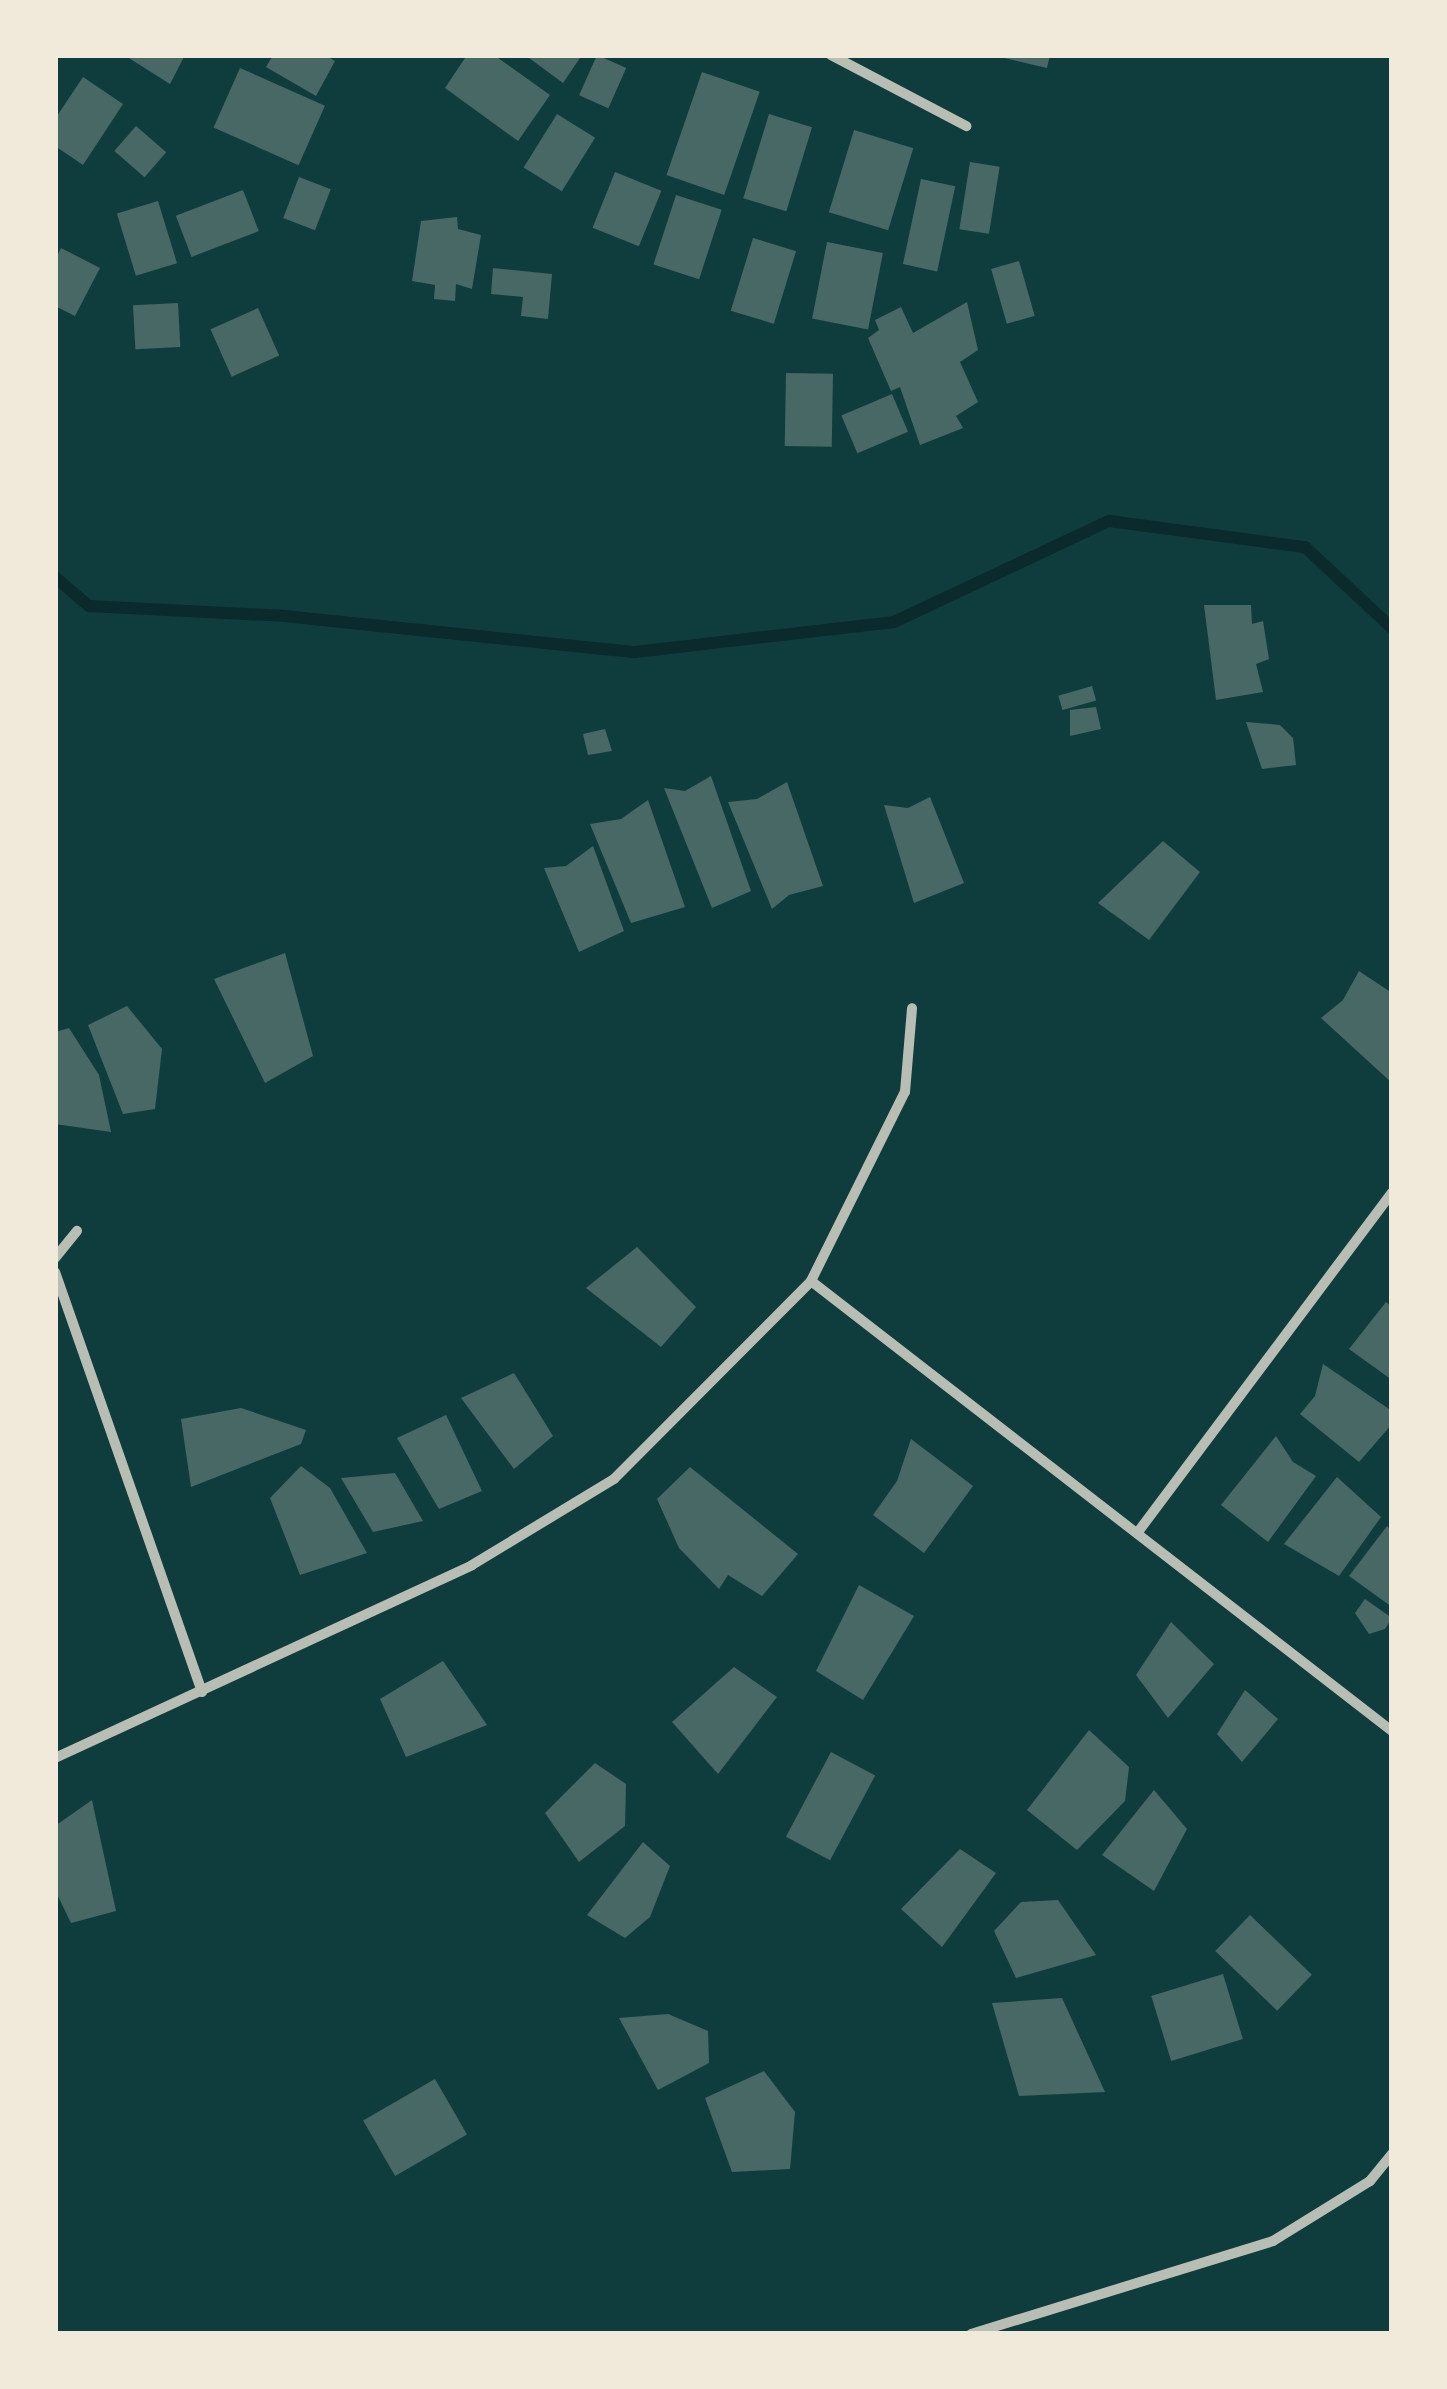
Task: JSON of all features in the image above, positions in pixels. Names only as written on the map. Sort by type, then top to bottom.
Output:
[{"type":"street","points":[[831,55],[966,126]]},
{"type":"street","points":[[55,1758],[472,1565],[614,1478],[811,1281],[905,1092],[912,1008]]},
{"type":"street","points":[[1138,1532],[1392,1192]]},
{"type":"street","points":[[55,1258],[78,1231]]},
{"type":"street","points":[[55,1272],[202,1692]]},
{"type":"street","points":[[811,1281],[1392,1731]]},
{"type":"street","points":[[971,2334],[1274,2242],[1370,2181],[1392,2154]]},
{"type":"building","points":[[124,55],[185,55],[170,84]]},
{"type":"building","points":[[273,55],[325,55],[335,61],[316,96],[266,67]]},
{"type":"building","points":[[467,55],[494,55],[550,95],[518,141],[445,88]]},
{"type":"building","points":[[525,55],[582,55],[563,83]]},
{"type":"building","points":[[597,55],[626,68],[608,108],[579,95]]},
{"type":"building","points":[[992,55],[1050,55],[1047,68]]},
{"type":"building","points":[[240,68],[325,106],[299,165],[214,127]]},
{"type":"building","points":[[702,72],[760,92],[724,195],[667,175]]},
{"type":"building","points":[[83,77],[123,104],[83,165],[55,146],[55,119]]},
{"type":"building","points":[[557,114],[595,138],[562,191],[524,167]]},
{"type":"building","points":[[769,114],[812,127],[786,211],[743,198]]},
{"type":"building","points":[[136,126],[166,152],[145,177],[114,151]]},
{"type":"building","points":[[854,130],[913,148],[888,230],[829,212]]},
{"type":"building","points":[[970,162],[1000,167],[989,234],[959,229]]},
{"type":"building","points":[[615,172],[661,191],[639,246],[593,228]]},
{"type":"building","points":[[299,177],[331,189],[315,230],[283,218]]},
{"type":"building","points":[[921,179],[955,186],[937,271],[903,264]]},
{"type":"building","points":[[243,190],[259,231],[192,257],[176,216]]},
{"type":"building","points":[[676,195],[722,210],[699,279],[653,264]]},
{"type":"building","points":[[158,201],[177,263],[136,276],[117,214]]},
{"type":"building","points":[[457,217],[458,229],[481,235],[472,289],[456,284],[455,301],[434,299],[435,285],[412,281],[421,221]]},
{"type":"building","points":[[753,238],[796,251],[774,324],[731,311]]},
{"type":"building","points":[[827,242],[883,253],[868,329],[812,319]]},
{"type":"building","points":[[61,248],[100,268],[75,316],[55,306],[55,260]]},
{"type":"building","points":[[1019,261],[1035,316],[1007,324],[991,269]]},
{"type":"building","points":[[493,268],[552,274],[548,319],[521,316],[523,297],[491,294]]},
{"type":"building","points":[[967,302],[978,350],[960,362],[978,402],[956,416],[963,428],[920,445],[900,387],[891,391],[868,338],[879,330],[875,320],[901,307],[913,333]]},
{"type":"building","points":[[178,303],[180,347],[135,349],[133,305]]},
{"type":"building","points":[[258,308],[279,356],[232,377],[210,329]]},
{"type":"building","points":[[786,373],[833,374],[832,447],[785,446]]},
{"type":"building","points":[[892,394],[908,432],[857,453],[841,415]]},
{"type":"building","points":[[1204,605],[1251,605],[1252,624],[1263,621],[1269,659],[1256,664],[1263,692],[1216,700]]},
{"type":"building","points":[[1092,686],[1096,700],[1062,710],[1058,696]]},
{"type":"building","points":[[1096,707],[1101,729],[1070,736],[1070,710]]},
{"type":"building","points":[[1246,722],[1280,725],[1293,738],[1296,765],[1262,769]]},
{"type":"building","points":[[605,729],[612,751],[588,755],[583,734]]},
{"type":"building","points":[[711,776],[751,891],[712,908],[664,788],[685,791]]},
{"type":"building","points":[[787,782],[823,886],[789,895],[772,909],[728,802],[757,799]]},
{"type":"building","points":[[930,797],[964,883],[914,903],[884,805],[908,808]]},
{"type":"building","points":[[648,800],[685,907],[631,923],[590,824],[621,819]]},
{"type":"building","points":[[1163,841],[1200,872],[1149,940],[1098,903]]},
{"type":"building","points":[[593,846],[624,931],[579,952],[544,868],[566,866]]},
{"type":"building","points":[[285,953],[313,1056],[265,1083],[214,979]]},
{"type":"building","points":[[1359,971],[1392,993],[1392,1083],[1321,1018],[1343,1000]]},
{"type":"building","points":[[127,1006],[162,1049],[155,1109],[123,1114],[88,1025]]},
{"type":"building","points":[[69,1028],[99,1075],[111,1132],[55,1124],[55,1032]]},
{"type":"building","points":[[637,1247],[696,1307],[661,1347],[586,1288]]},
{"type":"building","points":[[1386,1302],[1392,1307],[1392,1380],[1349,1349]]},
{"type":"building","points":[[1323,1364],[1392,1411],[1392,1424],[1359,1462],[1300,1414],[1315,1396]]},
{"type":"building","points":[[514,1373],[553,1436],[514,1469],[461,1398]]},
{"type":"building","points":[[241,1408],[306,1430],[301,1444],[191,1487],[181,1419]]},
{"type":"building","points":[[446,1415],[482,1491],[439,1509],[397,1438]]},
{"type":"building","points":[[1276,1436],[1293,1462],[1316,1476],[1268,1542],[1221,1505]]},
{"type":"building","points":[[911,1439],[973,1486],[924,1553],[873,1515],[897,1481]]},
{"type":"building","points":[[301,1466],[330,1488],[367,1553],[300,1575],[270,1498]]},
{"type":"building","points":[[690,1467],[798,1554],[762,1596],[728,1575],[719,1589],[679,1548],[657,1499]]},
{"type":"building","points":[[395,1473],[423,1521],[373,1532],[341,1478]]},
{"type":"building","points":[[1337,1477],[1381,1517],[1339,1576],[1284,1544]]},
{"type":"building","points":[[1387,1526],[1392,1531],[1392,1607],[1349,1576]]},
{"type":"building","points":[[859,1585],[914,1616],[863,1700],[816,1671]]},
{"type":"building","points":[[1365,1599],[1392,1618],[1385,1629],[1369,1634],[1355,1613]]},
{"type":"building","points":[[1171,1622],[1214,1664],[1168,1718],[1136,1675]]},
{"type":"building","points":[[443,1661],[487,1725],[406,1757],[380,1699]]},
{"type":"building","points":[[734,1667],[777,1697],[718,1774],[672,1722]]},
{"type":"building","points":[[1245,1690],[1278,1719],[1242,1762],[1217,1734]]},
{"type":"building","points":[[1089,1730],[1129,1767],[1125,1801],[1077,1850],[1027,1810]]},
{"type":"building","points":[[831,1752],[875,1775],[830,1860],[786,1837]]},
{"type":"building","points":[[595,1763],[626,1784],[625,1826],[579,1862],[545,1813]]},
{"type":"building","points":[[1154,1790],[1187,1829],[1154,1891],[1102,1855]]},
{"type":"building","points":[[92,1800],[116,1911],[71,1923],[55,1890],[55,1826]]},
{"type":"building","points":[[643,1842],[670,1866],[650,1917],[625,1938],[587,1915]]},
{"type":"building","points":[[960,1849],[996,1873],[942,1947],[901,1909]]},
{"type":"building","points":[[1058,1900],[1096,1955],[1016,1978],[994,1931],[1021,1902]]},
{"type":"building","points":[[1250,1915],[1312,1975],[1277,2011],[1215,1951]]},
{"type":"building","points":[[1223,1974],[1243,2039],[1171,2061],[1151,1996]]},
{"type":"building","points":[[1062,1998],[1105,2092],[1019,2096],[992,2003]]},
{"type":"building","points":[[668,2014],[708,2031],[709,2063],[658,2090],[619,2018]]},
{"type":"building","points":[[764,2071],[795,2112],[790,2169],[732,2172],[705,2098]]},
{"type":"building","points":[[435,2079],[467,2134],[395,2176],[363,2120]]},
{"type":"waterway","points":[[55,577],[89,606],[284,616],[635,652],[894,622],[1109,521],[1305,547],[1392,628]]}]
